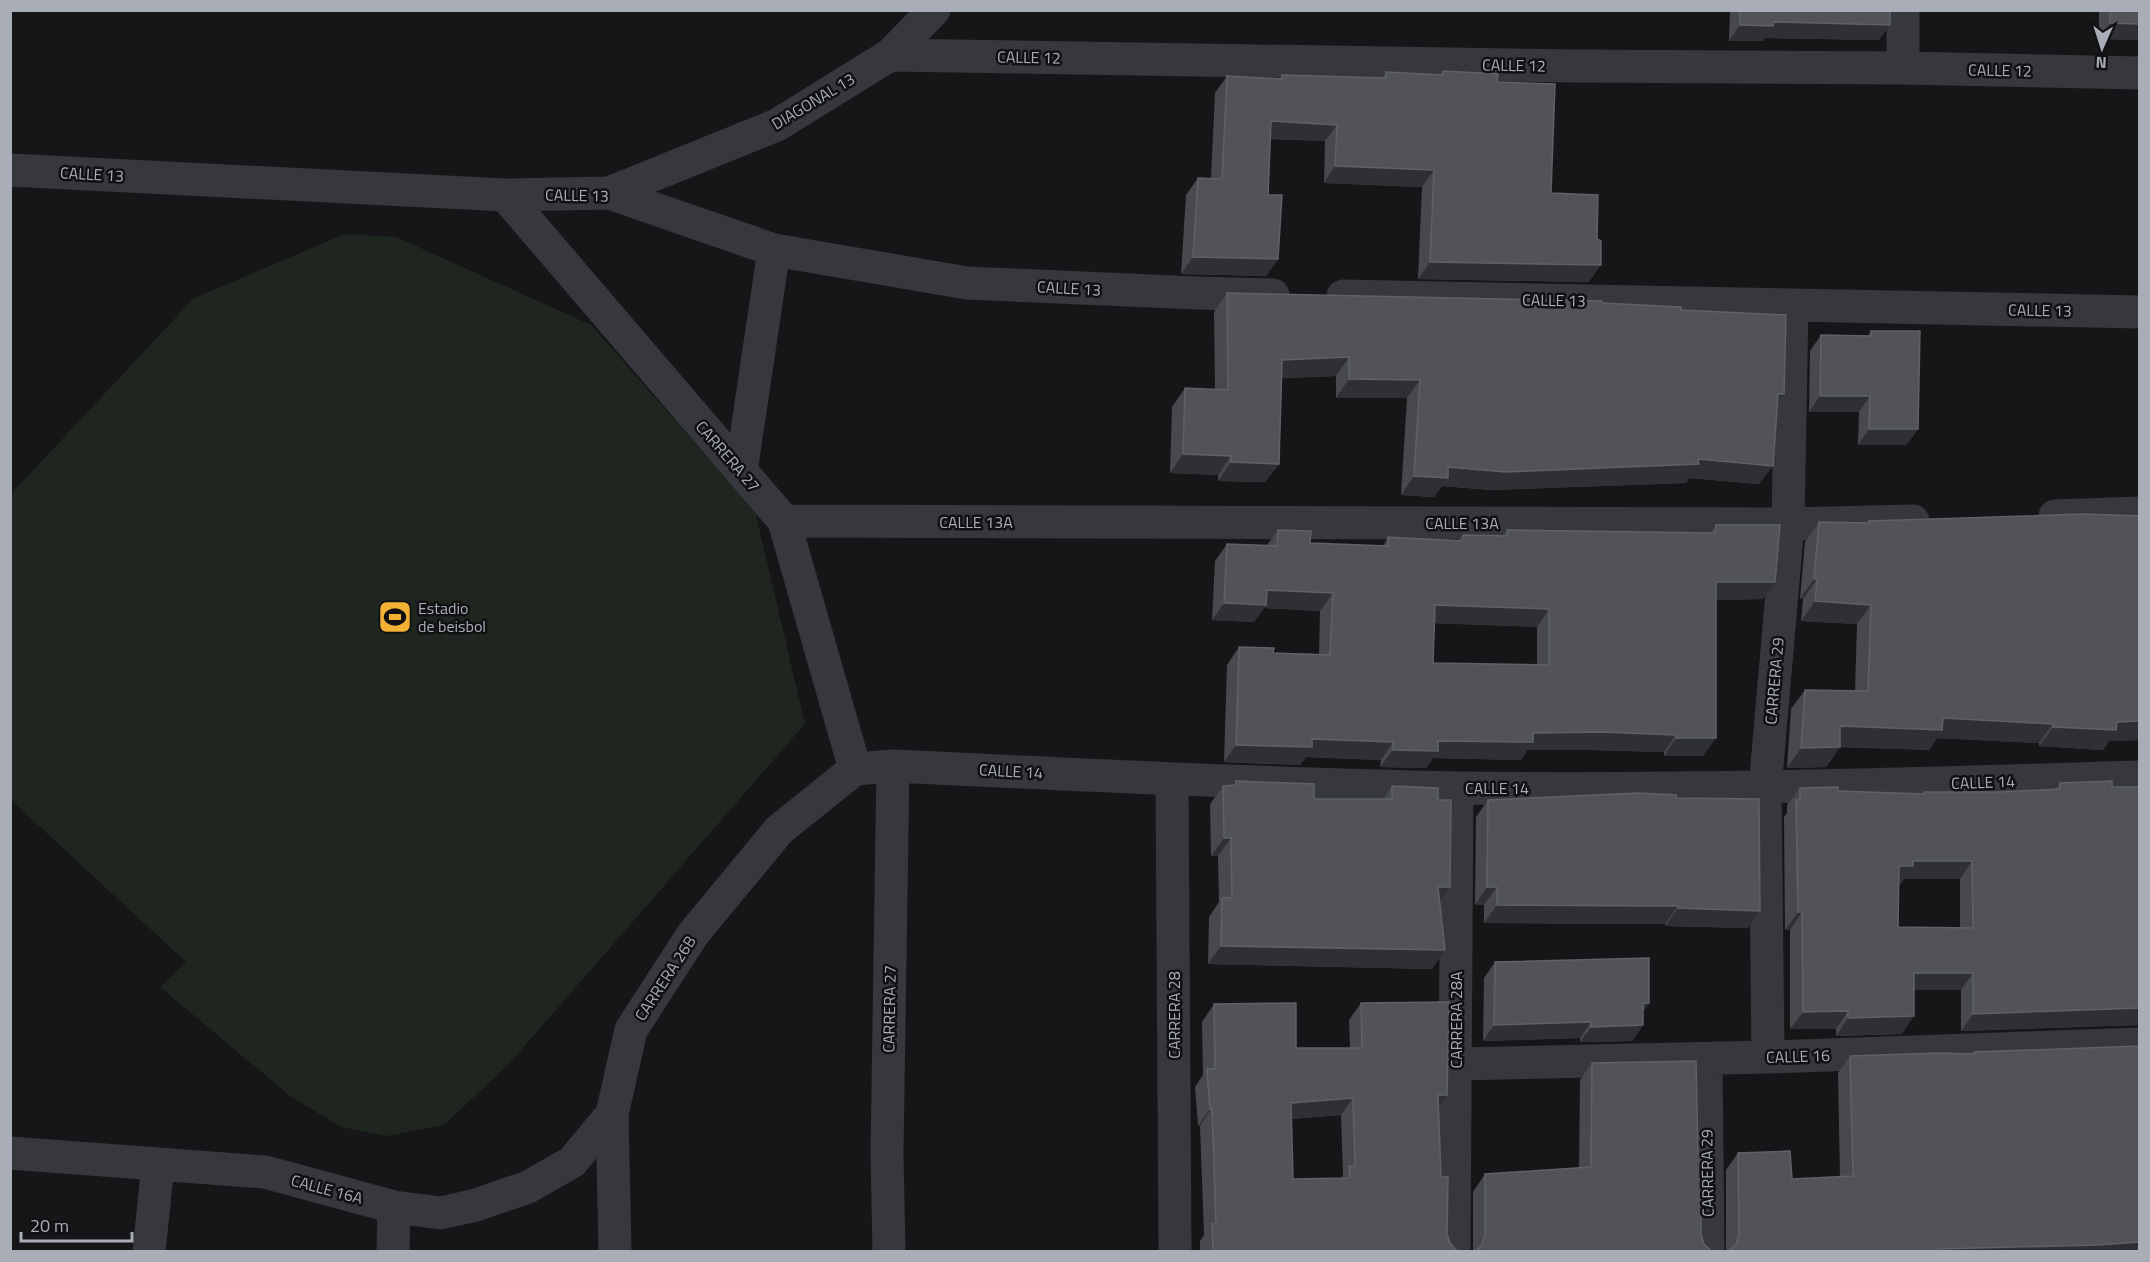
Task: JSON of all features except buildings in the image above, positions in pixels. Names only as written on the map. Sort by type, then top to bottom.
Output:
[{"type":"street","name":"DIAGONAL 13","points":[[609,193],[777,125],[890,55],[934,10]]},
{"type":"street","points":[[1903,10],[1903,68]]},
{"type":"street","name":"CALLE 12","points":[[890,55],[2139,73]]},
{"type":"street","name":"CALLE 13","points":[[10,170],[505,195],[609,193],[774,250],[967,283],[1197,293],[2139,312]]},
{"type":"street","name":"CARRERA 27","points":[[505,195],[784,521],[855,769]]},
{"type":"street","points":[[741,471],[774,250]]},
{"type":"street","name":"CARRERA 29","points":[[1768,1057],[1765,788],[1788,525],[1792,306]]},
{"type":"street","points":[[2022,517],[2139,513]]},
{"type":"street","name":"CALLE 13A","points":[[784,521],[1788,525],[1940,520]]},
{"type":"street","name":"CARRERA 27","points":[[889,1251],[886,1153],[893,766]]},
{"type":"street","name":"CALLE 14","points":[[855,769],[893,766],[1172,779],[1457,788],[1765,788],[2139,777]]},
{"type":"street","name":"CARRERA 26B","points":[[615,1251],[612,1114],[631,1030],[693,934],[779,830],[855,769]]},
{"type":"street","name":"CARRERA 28","points":[[1172,779],[1175,1251]]},
{"type":"street","name":"CARRERA 28A","points":[[1454,1251],[1457,788]]},
{"type":"street","name":"CALLE 16","points":[[1456,1064],[1706,1059],[2139,1044]]},
{"type":"street","name":"CARRERA 29","points":[[1706,1059],[1708,1251]]},
{"type":"street","name":"CALLE 16A","points":[[10,1153],[265,1172],[394,1207],[441,1213],[476,1205],[528,1187],[572,1162],[612,1114]]},
{"type":"street","points":[[149,1251],[158,1164]]},
{"type":"street","points":[[393,1251],[394,1207]]},
{"type":"shaded area","name":"Estadio de beisbol","points":[[345,234],[396,237],[591,325],[755,511],[805,724],[508,1065],[444,1125],[387,1136],[341,1127],[290,1096],[160,987],[186,962],[11,800],[10,495],[194,298]]},
{"type":"place","name":"Estadio de beisbol","points":[[395,617]]}]
